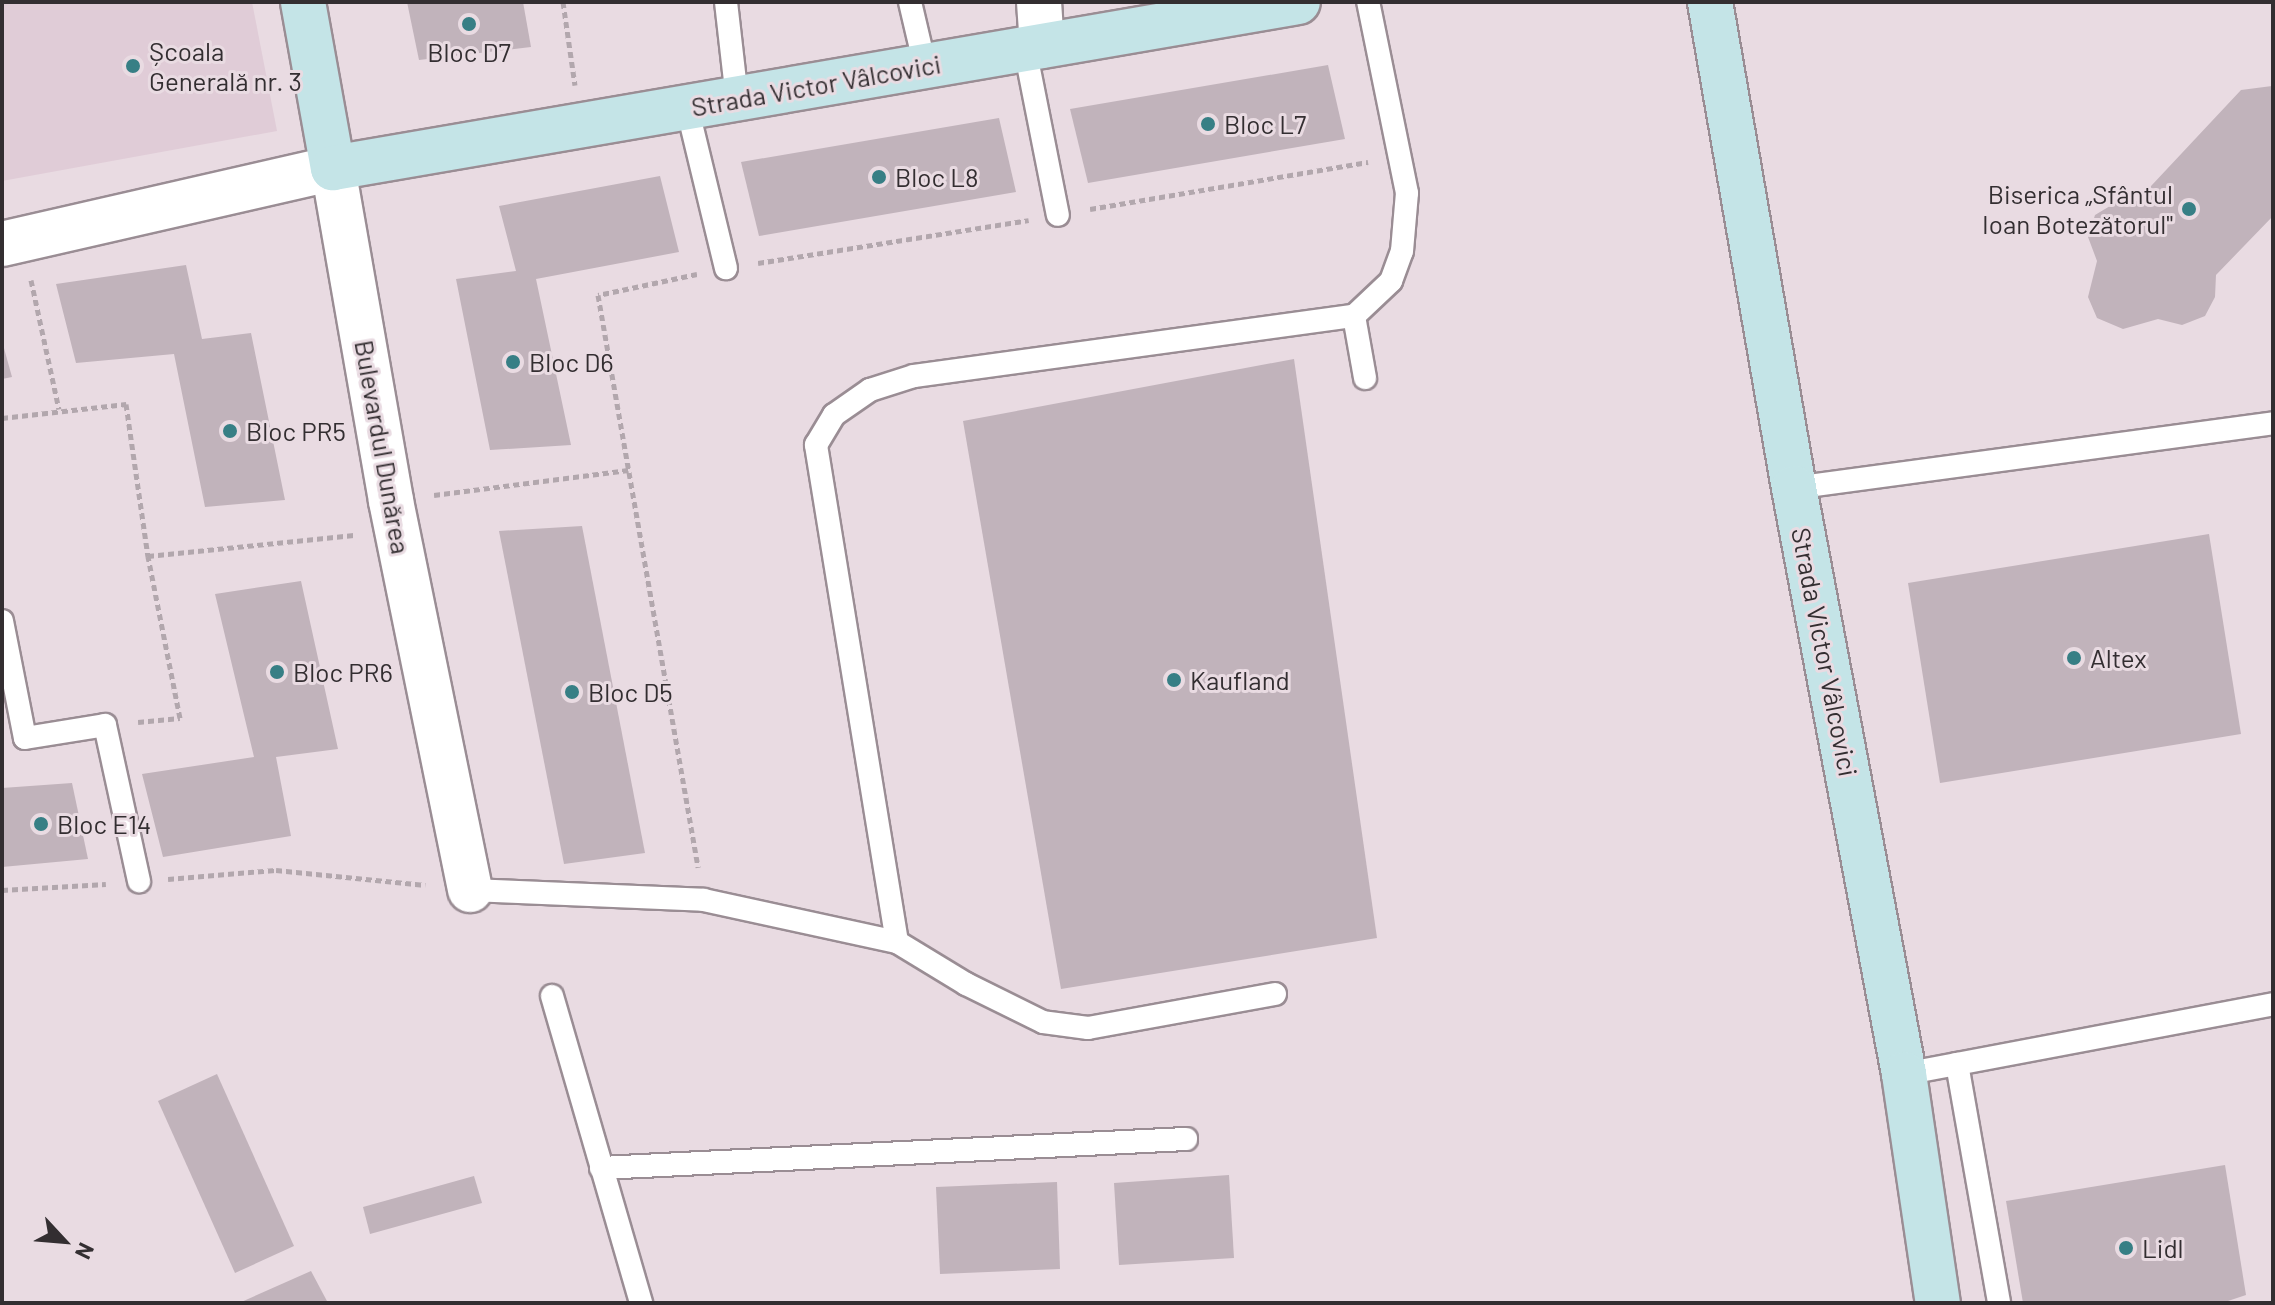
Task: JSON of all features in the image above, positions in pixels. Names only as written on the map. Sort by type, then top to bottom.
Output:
[{"type":"street","name":"Bulevardul Dunărea","points":[[303,2],[394,516],[470,890]]},
{"type":"street","points":[[1033,47],[1039,2]]},
{"type":"street","name":"Strada Victor Vâlcovici","points":[[333,168],[1298,2]]},
{"type":"street","name":"Strada Victor Vâlcovici","points":[[1710,2],[1794,488],[1904,1074],[1938,1303]]},
{"type":"street","points":[[12,242],[333,168]]},
{"type":"lane","points":[[726,2],[737,98]]},
{"type":"lane","points":[[910,2],[925,66]]},
{"type":"lane","points":[[897,942],[816,445],[834,415],[870,390],[914,376],[1354,316],[1391,281],[1402,251],[1407,193],[1368,2]]},
{"type":"lane","points":[[1033,47],[1058,215]]},
{"type":"lane","points":[[687,107],[726,268]]},
{"type":"lane","points":[[1354,316],[1365,378]]},
{"type":"lane","points":[[1794,488],[2273,423]]},
{"type":"lane","points":[[2,621],[25,738],[105,725],[139,881]]},
{"type":"lane","points":[[470,890],[704,900],[897,942],[966,984],[1043,1022],[1088,1028],[1275,994]]},
{"type":"lane","points":[[552,996],[641,1303]]},
{"type":"lane","points":[[1904,1074],[2273,1004]]},
{"type":"lane","points":[[1957,1064],[1999,1303]]},
{"type":"lane","points":[[601,1168],[1186,1139]]},
{"type":"path","points":[[563,2],[581,125]]},
{"type":"path","points":[[12,242],[59,409]]},
{"type":"path","points":[[2,418],[59,409],[126,404],[148,556],[180,718],[105,725]]},
{"type":"path","points":[[148,556],[394,516],[628,470]]},
{"type":"path","points":[[2,890],[276,870],[470,890]]},
{"type":"shaded area","name":"Școala Generală nr. 3","points":[[2,2],[252,2],[277,131],[2,181]]},
{"type":"building","name":"Bloc D7","points":[[407,2],[523,2],[531,47],[419,60]]},
{"type":"building","name":"Bloc L7","points":[[1328,65],[1345,139],[1088,183],[1070,109]]},
{"type":"building","name":"Biserica „Sfântul Ioan Botezătorul\"","points":[[2272,86],[2273,216],[2216,275],[2215,297],[2205,316],[2182,325],[2158,319],[2123,329],[2097,318],[2088,297],[2097,261],[2088,237],[2095,215],[2115,203],[2137,201],[2241,90]]},
{"type":"building","name":"Bloc L8","points":[[999,118],[1016,192],[759,236],[741,162]]},
{"type":"building","name":"Bloc D6","points":[[660,176],[679,252],[536,279],[571,445],[490,450],[456,279],[516,271],[499,206]]},
{"type":"building","name":"Bloc PR5","points":[[186,265],[202,339],[251,333],[285,500],[205,507],[174,354],[76,363],[56,284]]},
{"type":"building","points":[[2,341],[12,377],[2,379]]},
{"type":"building","name":"Kaufland","points":[[1294,359],[1377,938],[1061,989],[963,421]]},
{"type":"building","name":"Bloc D5","points":[[582,526],[645,853],[564,864],[499,531]]},
{"type":"building","name":"Altex","points":[[2209,534],[2241,734],[1940,783],[1908,583]]},
{"type":"building","name":"Bloc PR6","points":[[301,581],[338,749],[276,757],[291,836],[163,857],[142,774],[254,757],[215,594]]},
{"type":"building","name":"Bloc E14","points":[[72,783],[88,859],[2,867],[2,788]]},
{"type":"building","points":[[217,1074],[294,1246],[235,1273],[158,1101]]},
{"type":"building","name":"Lidl","points":[[2225,1165],[2246,1295],[2222,1303],[2023,1303],[2006,1201]]},
{"type":"building","points":[[1229,1175],[1234,1258],[1119,1265],[1114,1183]]},
{"type":"building","points":[[474,1176],[482,1203],[370,1234],[363,1207]]},
{"type":"building","points":[[1057,1182],[1060,1269],[940,1274],[936,1187]]},
{"type":"building","points":[[311,1271],[328,1303],[239,1303]]},
{"type":"place","name":"Bloc D7","points":[[469,24]]},
{"type":"place","name":"Școala Generală nr. 3","points":[[133,66]]},
{"type":"place","name":"Bloc L7","points":[[1208,124]]},
{"type":"place","name":"Bloc L8","points":[[879,177]]},
{"type":"place","name":"Biserica „Sfântul Ioan Botezătorul\"","points":[[2189,209]]},
{"type":"place","name":"Bloc D6","points":[[513,362]]},
{"type":"place","name":"Bloc PR5","points":[[230,431]]},
{"type":"place","name":"Altex","points":[[2074,658]]},
{"type":"place","name":"Bloc PR6","points":[[277,672]]},
{"type":"place","name":"Kaufland","points":[[1174,680]]},
{"type":"place","name":"Bloc D5","points":[[572,692]]},
{"type":"place","name":"Bloc E14","points":[[41,824]]},
{"type":"place","name":"Lidl","points":[[2126,1248]]}]
